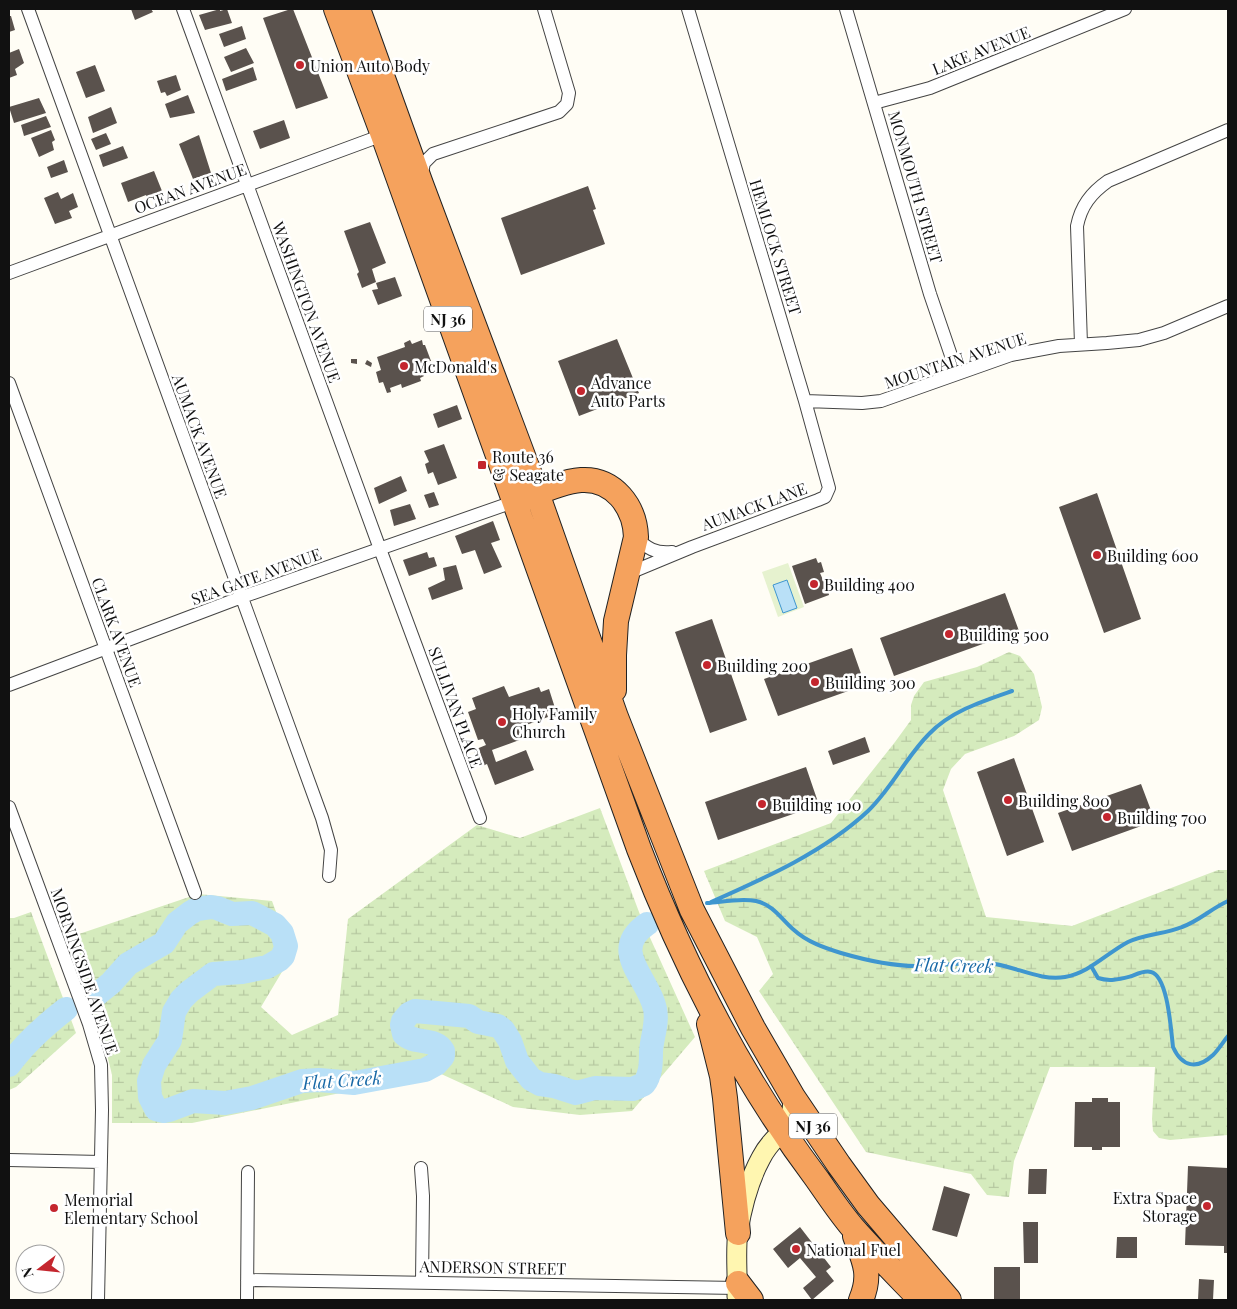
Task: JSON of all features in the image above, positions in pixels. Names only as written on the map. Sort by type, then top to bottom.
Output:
[{"type":"highway","name":"NJ 36","points":[[336,9],[516,501],[656,892],[701,994],[782,1132],[852,1227],[920,1300]]},
{"type":"highway","name":"NJ 36","points":[[358,9],[421,184],[537,493],[616,717],[680,883],[704,934],[793,1097],[868,1205],[948,1300]]},
{"type":"highway","points":[[516,501],[574,481],[595,481],[604,484],[616,492],[629,508],[636,537],[614,637],[616,717]]},
{"type":"highway","points":[[701,994],[722,1076],[738,1232]]},
{"type":"highway","points":[[852,1227],[867,1270],[866,1286],[861,1300]]},
{"type":"main road","points":[[741,1293],[738,1232],[748,1192],[760,1158],[771,1142],[788,1126],[792,1118],[793,1097]]},
{"type":"street","name":"AUMACK AVENUE","points":[[28,9],[322,818],[331,850],[329,876]]},
{"type":"street","name":"WASHINGTON AVENUE","points":[[183,9],[401,607]]},
{"type":"street","points":[[421,184],[421,172],[424,162],[433,154],[559,112],[567,104],[569,93],[544,9]]},
{"type":"street","name":"HEMLOCK STREET","points":[[688,9],[828,483],[827,494]]},
{"type":"street","name":"MONMOUTH STREET","points":[[846,9],[930,294],[957,374]]},
{"type":"street","name":"LAKE AVENUE","points":[[874,103],[939,84],[1125,9]]},
{"type":"street","points":[[1081,344],[1077,226],[1087,200],[1096,189],[1108,181],[1228,130]]},
{"type":"street","name":"OCEAN AVENUE","points":[[9,272],[383,135]]},
{"type":"street","name":"MOUNTAIN AVENUE","points":[[804,401],[869,403],[881,401],[1011,355],[1081,344],[1107,344],[1139,340],[1164,333],[1228,306]]},
{"type":"street","name":"CLARK AVENUE","points":[[9,383],[195,893]]},
{"type":"street","name":"AUMACK LANE","points":[[627,574],[692,547],[818,500],[827,494]]},
{"type":"street","name":"SEA GATE AVENUE","points":[[9,685],[242,597],[516,501]]},
{"type":"street","name":"AUMACK LANE","points":[[636,537],[648,549],[659,552],[671,552],[692,547]]},
{"type":"street","name":"SULLIVAN PLACE","points":[[401,607],[480,818]]},
{"type":"street","name":"MORNINGSIDE AVENUE","points":[[9,807],[98,1052],[101,1071],[98,1300]]},
{"type":"street","points":[[9,1160],[101,1162]]},
{"type":"street","points":[[421,1168],[422,1282]]},
{"type":"street","points":[[246,1300],[248,1172]]},
{"type":"street","name":"ANDERSON STREET","points":[[247,1280],[422,1282],[741,1293]]},
{"type":"green space","points":[[788,563],[804,607],[778,617],[762,572]]},
{"type":"green space","points":[[1009,652],[1020,656],[1034,674],[1042,707],[1039,720],[1014,736],[965,754],[951,769],[943,790],[986,917],[1072,926],[1218,870],[1228,870],[1228,1135],[1170,1140],[1159,1138],[1153,1131],[1152,1119],[1155,1067],[1050,1067],[1014,1161],[1009,1197],[987,1195],[971,1174],[866,1152],[759,991],[773,974],[757,937],[725,921],[704,871],[831,823],[911,720],[911,705],[914,696],[924,682],[977,667]]},
{"type":"green space","points":[[600,808],[642,920],[695,1037],[632,1111],[580,1115],[513,1107],[439,1073],[192,1123],[112,1123],[112,1075],[106,1050],[77,967],[70,937],[198,894],[272,901],[292,955],[261,1007],[292,1035],[338,1015],[348,919],[477,825],[520,838]]},
{"type":"green space","points":[[31,912],[76,1033],[16,1087],[9,1090],[9,918]]},
{"type":"water","points":[[787,580],[797,608],[783,613],[773,585]]},
{"type":"building","points":[[131,9],[151,9],[153,12],[135,20]]},
{"type":"building","points":[[220,9],[220,11],[227,9],[232,23],[205,30],[199,15]]},
{"type":"building","points":[[293,9],[328,98],[296,109],[263,18]]},
{"type":"building","points":[[9,16],[11,16],[15,30],[9,32]]},
{"type":"building","points":[[242,26],[246,39],[224,47],[219,34]]},
{"type":"building","points":[[246,48],[254,63],[231,72],[224,57]]},
{"type":"building","points":[[19,49],[24,63],[15,69],[17,75],[9,78],[9,53]]},
{"type":"building","points":[[95,65],[105,91],[86,98],[76,72]]},
{"type":"building","points":[[253,67],[257,80],[226,91],[222,79]]},
{"type":"building","points":[[176,75],[181,90],[167,96],[165,92],[161,93],[157,81]]},
{"type":"building","points":[[188,95],[195,113],[170,118],[165,104]]},
{"type":"building","points":[[39,98],[46,113],[14,123],[9,107]]},
{"type":"building","points":[[111,107],[117,123],[93,133],[88,117]]},
{"type":"building","points":[[46,116],[51,127],[24,136],[21,125]]},
{"type":"building","points":[[284,120],[290,138],[260,149],[253,131]]},
{"type":"building","points":[[51,130],[55,140],[52,142],[54,150],[39,157],[31,138]]},
{"type":"building","points":[[106,133],[111,144],[96,150],[91,139]]},
{"type":"building","points":[[199,135],[211,173],[193,179],[179,144]]},
{"type":"building","points":[[123,146],[128,158],[103,167],[99,155]]},
{"type":"building","points":[[64,160],[68,172],[51,178],[47,167]]},
{"type":"building","points":[[154,171],[162,191],[128,202],[121,183]]},
{"type":"building","points":[[588,186],[596,209],[593,210],[605,244],[521,275],[501,218]]},
{"type":"building","points":[[58,192],[61,199],[73,193],[78,207],[69,211],[72,218],[55,224],[44,198]]},
{"type":"building","points":[[370,222],[386,263],[372,269],[376,282],[362,288],[357,274],[359,272],[344,231]]},
{"type":"building","points":[[395,277],[402,296],[378,305],[372,290],[378,289],[376,283]]},
{"type":"building","points":[[617,339],[639,393],[579,416],[558,361]]},
{"type":"building","name":"McDonald's","points":[[410,340],[412,344],[422,340],[431,361],[429,361],[431,366],[425,367],[427,371],[420,378],[421,381],[402,388],[401,384],[390,388],[391,392],[387,393],[383,382],[379,383],[376,372],[381,370],[377,357],[405,347],[404,343]]},
{"type":"building","points":[[351,359],[357,359],[357,364],[351,363]]},
{"type":"building","points":[[367,360],[372,363],[371,367],[365,364]]},
{"type":"building","points":[[457,405],[462,419],[438,428],[433,414]]},
{"type":"building","points":[[444,444],[457,478],[438,485],[433,472],[428,474],[425,464],[429,462],[424,451]]},
{"type":"building","points":[[401,476],[407,491],[379,504],[374,488]]},
{"type":"building","points":[[434,492],[439,505],[429,508],[424,495]]},
{"type":"building","name":"Building 600","points":[[1097,493],[1141,619],[1104,633],[1059,507]]},
{"type":"building","points":[[410,504],[416,519],[394,526],[390,510]]},
{"type":"building","points":[[493,521],[500,540],[491,543],[502,567],[484,574],[475,550],[462,554],[455,536]]},
{"type":"building","points":[[427,552],[429,558],[434,557],[437,566],[409,576],[403,560]]},
{"type":"building","name":"Building 400","points":[[816,558],[818,563],[821,562],[824,572],[820,573],[823,580],[827,578],[830,589],[828,589],[829,595],[805,604],[792,566]]},
{"type":"building","points":[[456,565],[463,589],[432,600],[428,588],[445,580],[443,568]]},
{"type":"building","name":"Building 500","points":[[1005,593],[1019,631],[894,676],[880,638]]},
{"type":"building","name":"Building 200","points":[[712,619],[747,720],[710,733],[675,632]]},
{"type":"building","name":"Building 300","points":[[852,648],[865,685],[778,716],[764,679]]},
{"type":"building","name":"Holy Family Church","points":[[504,686],[509,697],[539,687],[541,692],[549,689],[555,708],[546,712],[548,717],[518,728],[522,739],[492,750],[496,762],[526,750],[534,770],[495,785],[487,764],[480,767],[474,750],[486,745],[483,739],[478,740],[468,712],[476,709],[472,698]]},
{"type":"building","points":[[865,737],[870,752],[833,765],[828,751]]},
{"type":"building","name":"Building 800","points":[[1014,758],[1044,842],[1007,856],[977,772]]},
{"type":"building","name":"Building 100","points":[[806,767],[819,805],[718,840],[705,802]]},
{"type":"building","name":"Building 700","points":[[1141,784],[1155,821],[1072,851],[1058,813]]},
{"type":"building","points":[[1092,1098],[1108,1098],[1108,1102],[1120,1102],[1120,1147],[1102,1147],[1102,1150],[1092,1150],[1092,1147],[1074,1147],[1075,1102],[1092,1102]]},
{"type":"building","name":"Extra Space Storage","points":[[1188,1166],[1228,1168],[1228,1253],[1224,1253],[1224,1246],[1185,1245]]},
{"type":"building","points":[[1029,1169],[1047,1169],[1046,1194],[1028,1194]]},
{"type":"building","points":[[944,1186],[970,1194],[957,1237],[932,1230]]},
{"type":"building","points":[[1023,1222],[1038,1222],[1038,1263],[1024,1263]]},
{"type":"building","points":[[800,1227],[831,1267],[826,1271],[834,1281],[812,1300],[803,1288],[816,1277],[800,1258],[788,1268],[773,1249]]},
{"type":"building","points":[[1117,1237],[1137,1237],[1137,1258],[1116,1258]]},
{"type":"building","points":[[994,1267],[1020,1267],[1020,1300],[994,1300]]},
{"type":"building","points":[[1199,1279],[1214,1280],[1213,1300],[1198,1300]]},
{"type":"waterway","points":[[711,902],[793,863],[851,826],[877,802],[913,752],[938,726],[957,713],[1012,691]]},
{"type":"waterway","name":"Flat Creek","points":[[707,903],[731,900],[762,903],[773,909],[794,930],[810,941],[850,956],[907,966],[995,964],[1039,976],[1056,978],[1074,975],[1098,962],[1120,946],[1135,939],[1188,924],[1228,901]]},
{"type":"waterway","name":"Flat Creek","points":[[90,1000],[111,983],[128,964],[164,943],[177,923],[197,909],[211,907],[232,914],[252,913],[275,925],[282,933],[286,946],[283,956],[267,967],[242,972],[213,974],[181,1000],[174,1012],[170,1040],[154,1065],[149,1081],[150,1097],[156,1109],[169,1110],[193,1101],[225,1103],[252,1098],[302,1081],[319,1080],[354,1083],[425,1070],[436,1064],[443,1056],[443,1051],[435,1044],[414,1039],[404,1034],[403,1021],[409,1014],[415,1011],[469,1016],[478,1022],[498,1026],[510,1041],[517,1061],[531,1079],[540,1084],[576,1093],[595,1088],[633,1089],[644,1084],[648,1077],[656,1020],[651,998],[631,955],[631,944],[636,934],[647,924]]},
{"type":"waterway","points":[[1091,966],[1098,978],[1102,979],[1119,979],[1146,972],[1151,972],[1157,976],[1168,1005],[1173,1047],[1185,1062],[1196,1064],[1207,1060],[1228,1036]]},
{"type":"waterway","name":"Flat Creek","points":[[9,1065],[35,1035],[66,1009]]},
{"type":"place","name":"Union Auto Body","points":[[300,65]]},
{"type":"place","name":"McDonald's","points":[[404,366]]},
{"type":"place","name":"Advance Auto Parts","points":[[581,391]]},
{"type":"place","name":"Route 36 & Seagate","points":[[482,465]]},
{"type":"place","name":"Building 600","points":[[1097,555]]},
{"type":"place","name":"Building 400","points":[[814,584]]},
{"type":"place","name":"Building 500","points":[[949,634]]},
{"type":"place","name":"Building 200","points":[[707,665]]},
{"type":"place","name":"Building 300","points":[[815,682]]},
{"type":"place","name":"Holy Family Church","points":[[502,722]]},
{"type":"place","name":"Building 800","points":[[1008,800]]},
{"type":"place","name":"Building 100","points":[[762,804]]},
{"type":"place","name":"Building 700","points":[[1107,817]]},
{"type":"place","name":"Extra Space Storage","points":[[1207,1206]]},
{"type":"place","name":"Memorial Elementary School","points":[[54,1208]]},
{"type":"place","name":"National Fuel","points":[[796,1249]]}]
